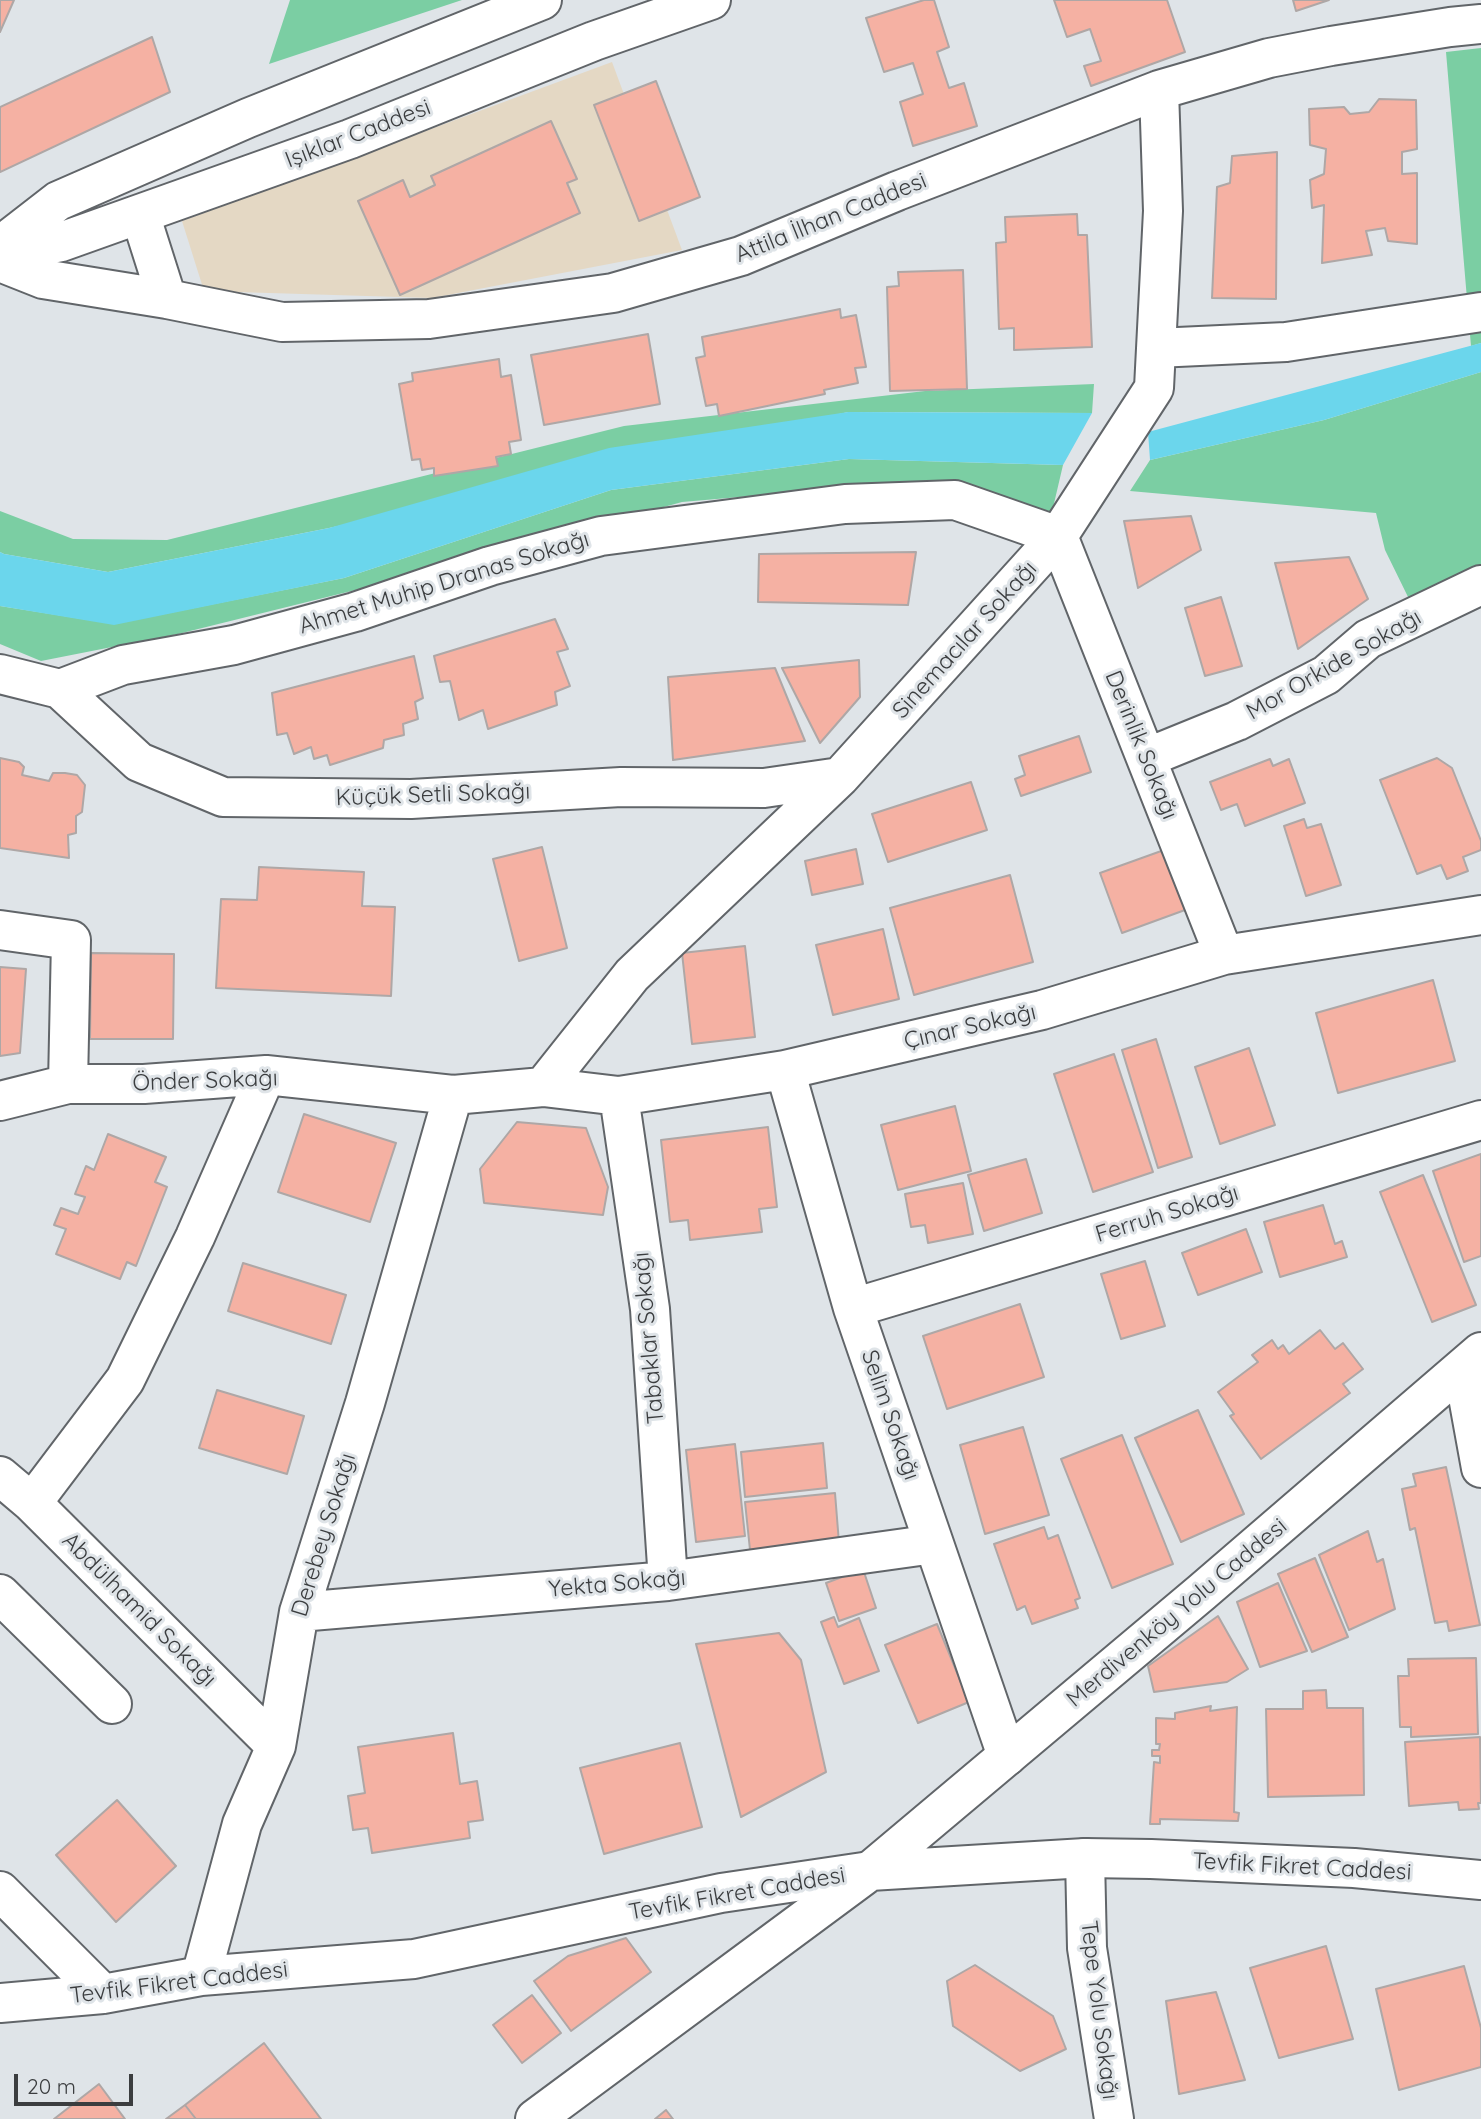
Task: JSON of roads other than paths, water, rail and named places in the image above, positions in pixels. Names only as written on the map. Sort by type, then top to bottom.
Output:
[{"type":"street","points":[[0,246],[58,201],[260,113],[542,0]]},
{"type":"street","name":"Işıklar Caddesi","points":[[0,254],[61,242],[141,214],[350,139],[594,41],[711,0]]},
{"type":"street","name":"Attila İlhan Caddesi","points":[[0,262],[43,279],[167,299],[282,322],[429,320],[613,293],[741,256],[897,191],[1159,90],[1269,58],[1481,24]]},
{"type":"street","name":"Sinemacılar Sokağı","points":[[543,1087],[632,975],[840,777],[1058,536],[1154,388],[1163,211],[1159,90]]},
{"type":"street","points":[[141,214],[167,299]]},
{"type":"street","points":[[1156,348],[1286,342],[1481,312]]},
{"type":"street","name":"Ahmet Muhip Dranas Sokağı","points":[[60,690],[123,666],[234,645],[355,612],[489,566],[601,536],[845,504],[955,500],[1058,536]]},
{"type":"street","name":"Derinlik Sokağı","points":[[1058,536],[1224,955]]},
{"type":"street","name":"Mor Orkide Sokağı","points":[[1146,758],[1237,720],[1326,675],[1368,639],[1481,585]]},
{"type":"street","points":[[0,674],[60,690]]},
{"type":"street","name":"Küçük Setli Sokağı","points":[[60,690],[139,762],[222,797],[411,799],[621,787],[764,789],[840,777]]},
{"type":"street","name":"Çınar Sokağı","points":[[453,1095],[543,1087],[619,1096],[785,1070],[1042,1010],[1224,955],[1478,926]]},
{"type":"street","points":[[0,930],[71,940],[68,1084]]},
{"type":"street","name":"Selim Sokağı","points":[[785,1070],[853,1308],[1007,1756]]},
{"type":"street","points":[[32,1503],[125,1380],[195,1237],[266,1075]]},
{"type":"street","name":"Önder Sokağı","points":[[0,1101],[68,1084],[144,1084],[266,1075],[453,1095]]},
{"type":"street","name":"Derebey Sokağı","points":[[201,1976],[242,1824],[276,1746],[299,1612],[365,1403],[453,1095]]},
{"type":"street","name":"Tabaklar Sokağı","points":[[619,1096],[650,1309],[668,1581]]},
{"type":"street","name":"Ferruh Sokağı","points":[[853,1308],[1481,1120]]},
{"type":"street","points":[[1472,1360],[1481,1468]]},
{"type":"street","name":"Merdivenköy Yolu Caddesi","points":[[536,2119],[870,1871],[1472,1360]]},
{"type":"street","name":"Abdülhamid Sokağı","points":[[0,1476],[32,1503],[276,1746]]},
{"type":"street","name":"Yekta Sokağı","points":[[299,1612],[668,1581],[934,1544]]},
{"type":"street","points":[[0,1594],[112,1704]]},
{"type":"street","name":"Tevfik Fikret Caddesi","points":[[0,2003],[103,1994],[201,1976],[414,1959],[721,1893],[870,1871],[1085,1858],[1151,1858],[1354,1868],[1481,1880]]},
{"type":"street","name":"Tepe Yolu Sokağı","points":[[1085,1858],[1087,1948],[1114,2119]]},
{"type":"street","points":[[0,1891],[103,1994]]},
{"type":"water","points":[[1481,343],[1481,372],[1324,420],[1150,460],[1148,432]]},
{"type":"water","points":[[848,412],[1092,413],[1063,465],[849,459],[611,490],[344,578],[114,625],[0,606],[0,552],[108,572],[329,528],[609,448]]}]
